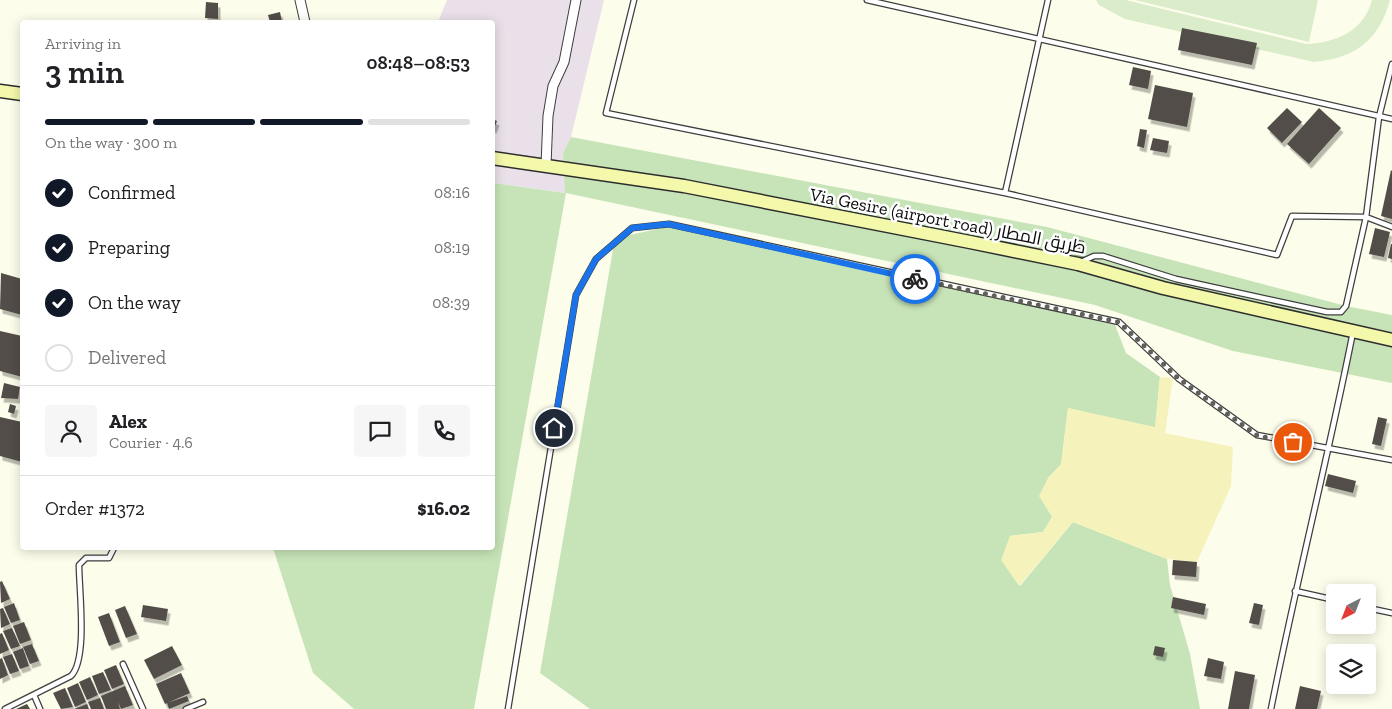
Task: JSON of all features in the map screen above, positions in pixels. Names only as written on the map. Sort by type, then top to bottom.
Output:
[{"type":"main road","points":[[0,91],[20,94]]},
{"type":"main road","name":"Via Gesire (airport road) طريق المطار","points":[[495,158],[684,186],[1078,264],[1163,288],[1392,340]]},
{"type":"street","points":[[300,0],[305,20]]},
{"type":"street","points":[[546,165],[548,116],[553,86],[564,62],[576,0]]},
{"type":"lane","points":[[634,0],[606,113],[1005,193],[1277,255],[1292,216],[1366,217],[1392,227]]},
{"type":"lane","points":[[867,0],[1392,119]]},
{"type":"lane","points":[[1005,193],[1048,0]]},
{"type":"lane","points":[[1078,264],[1094,256],[1103,256],[1176,279],[1327,312],[1341,312],[1346,306],[1366,217],[1379,117],[1392,64]]},
{"type":"lane","points":[[508,709],[576,295],[596,259],[632,228],[668,224],[1119,322],[1179,379],[1258,436],[1392,460]]},
{"type":"lane","points":[[1271,709],[1295,591],[1329,449],[1353,332]]},
{"type":"lane","points":[[5,709],[71,676],[75,672],[80,642],[79,565],[86,558],[109,558],[113,550]]},
{"type":"lane","points":[[1295,591],[1326,598]]},
{"type":"lane","points":[[1376,610],[1392,613]]},
{"type":"lane","points":[[124,664],[143,709]]},
{"type":"lane","points":[[34,695],[40,709]]},
{"type":"lane","points":[[186,709],[203,702]]},
{"type":"shaded area","points":[[447,0],[604,0],[571,137],[563,153],[566,193],[495,183],[495,20],[439,20]]},
{"type":"green space","points":[[1096,0],[1126,0],[1306,44],[1338,38],[1356,27],[1363,20],[1372,0],[1390,0],[1379,26],[1364,44],[1342,56],[1314,62],[1125,19],[1099,5]]},
{"type":"green space","points":[[1135,0],[1318,0],[1309,42]]},
{"type":"green space","points":[[571,137],[1047,227],[1346,306],[1392,315],[1392,383],[1233,351],[1095,305],[566,193],[474,709],[354,709],[313,673],[274,550],[495,550],[495,183],[565,193],[563,153]]},
{"type":"green space","points":[[677,225],[1115,325],[1126,353],[1160,377],[1155,430],[1068,408],[1061,465],[1048,478],[1052,517],[1043,532],[1010,536],[1020,586],[1073,522],[1167,559],[1170,585],[1190,654],[1200,709],[590,709],[540,673],[615,238]]},
{"type":"sand","points":[[1160,377],[1173,378],[1165,433],[1233,447],[1231,486],[1197,562],[1167,559],[1073,522],[1019,586],[1001,560],[1010,536],[1043,532],[1052,517],[1039,496],[1048,478],[1061,464],[1068,408],[1155,427]]},
{"type":"building","points":[[206,2],[218,3],[218,19],[205,18]]},
{"type":"building","points":[[280,12],[282,20],[269,20],[268,15]]},
{"type":"building","points":[[1182,28],[1257,43],[1252,65],[1178,50]]},
{"type":"building","points":[[1133,67],[1151,71],[1148,89],[1129,85]]},
{"type":"building","points":[[1155,85],[1193,93],[1187,127],[1148,119]]},
{"type":"building","points":[[1287,108],[1302,122],[1282,143],[1267,128]]},
{"type":"building","points":[[1319,108],[1341,128],[1309,164],[1287,144]]},
{"type":"building","points":[[1140,129],[1147,130],[1144,148],[1137,146]]},
{"type":"building","points":[[1153,138],[1169,141],[1167,153],[1150,150]]},
{"type":"building","points":[[1392,171],[1392,219],[1381,216]]},
{"type":"building","points":[[1375,228],[1390,232],[1384,257],[1369,254]]},
{"type":"building","points":[[1074,239],[1084,241],[1081,255],[1071,253]]},
{"type":"building","points":[[1392,244],[1392,259],[1388,258]]},
{"type":"building","points":[[1,273],[20,278],[20,314],[0,309]]},
{"type":"building","points":[[0,331],[20,336],[20,376],[0,371]]},
{"type":"building","points":[[4,383],[20,387],[18,399],[1,398]]},
{"type":"building","points":[[10,404],[16,406],[14,414],[8,412]]},
{"type":"building","points":[[0,417],[20,422],[20,461],[0,456]]},
{"type":"building","points":[[1378,417],[1387,419],[1381,446],[1372,444]]},
{"type":"building","points":[[1290,427],[1310,432],[1307,444],[1287,439]]},
{"type":"building","points":[[1328,474],[1356,481],[1353,493],[1325,486]]},
{"type":"building","points":[[1173,560],[1197,562],[1196,577],[1172,575]]},
{"type":"building","points":[[2,581],[10,599],[1,603],[0,582]]},
{"type":"building","points":[[1173,597],[1206,604],[1204,615],[1171,608]]},
{"type":"building","points":[[14,603],[20,620],[11,623],[4,607]]},
{"type":"building","points":[[1254,603],[1263,605],[1259,625],[1249,623]]},
{"type":"building","points":[[143,605],[168,609],[166,621],[141,617]]},
{"type":"building","points":[[125,606],[137,634],[126,638],[115,610]]},
{"type":"building","points":[[3,608],[10,624],[1,628],[0,609]]},
{"type":"building","points":[[109,613],[120,642],[109,646],[98,617]]},
{"type":"building","points":[[24,622],[31,640],[20,644],[13,626]]},
{"type":"building","points":[[12,628],[20,646],[11,649],[3,631]]},
{"type":"building","points":[[2,633],[9,650],[0,654],[0,634]]},
{"type":"building","points":[[32,644],[39,661],[30,664],[23,647]]},
{"type":"building","points":[[172,646],[182,665],[154,679],[144,660]]},
{"type":"building","points":[[1155,646],[1165,648],[1163,657],[1153,655]]},
{"type":"building","points":[[23,648],[29,666],[20,669],[13,652]]},
{"type":"building","points":[[12,654],[19,671],[10,674],[3,657]]},
{"type":"building","points":[[2,658],[8,675],[0,679],[0,659]]},
{"type":"building","points":[[1208,658],[1224,662],[1221,679],[1204,676]]},
{"type":"building","points":[[116,665],[124,684],[112,689],[104,670]]},
{"type":"building","points":[[1235,671],[1255,675],[1249,709],[1228,709]]},
{"type":"building","points":[[103,672],[111,690],[99,694],[92,676]]},
{"type":"building","points":[[181,673],[190,693],[165,704],[156,684]]},
{"type":"building","points":[[90,677],[98,695],[87,700],[79,682]]},
{"type":"building","points":[[78,683],[86,702],[75,707],[67,688]]},
{"type":"building","points":[[125,686],[133,705],[121,709],[118,702],[120,709],[106,709],[101,696]]},
{"type":"building","points":[[1300,686],[1321,691],[1317,709],[1295,709]]},
{"type":"building","points":[[65,688],[73,707],[61,709],[53,693]]},
{"type":"building","points":[[187,696],[189,701],[169,709],[167,703]]},
{"type":"building","points":[[100,698],[104,709],[91,709],[88,702]]},
{"type":"building","points":[[27,704],[30,709],[16,709]]},
{"type":"building","points":[[87,704],[89,709],[74,709]]},
{"type":"way so far","points":[[915,279],[1119,322],[1179,379],[1258,436],[1293,442]]},
{"type":"route","points":[[554,428],[576,295],[596,259],[632,228],[668,224],[915,279]]}]
